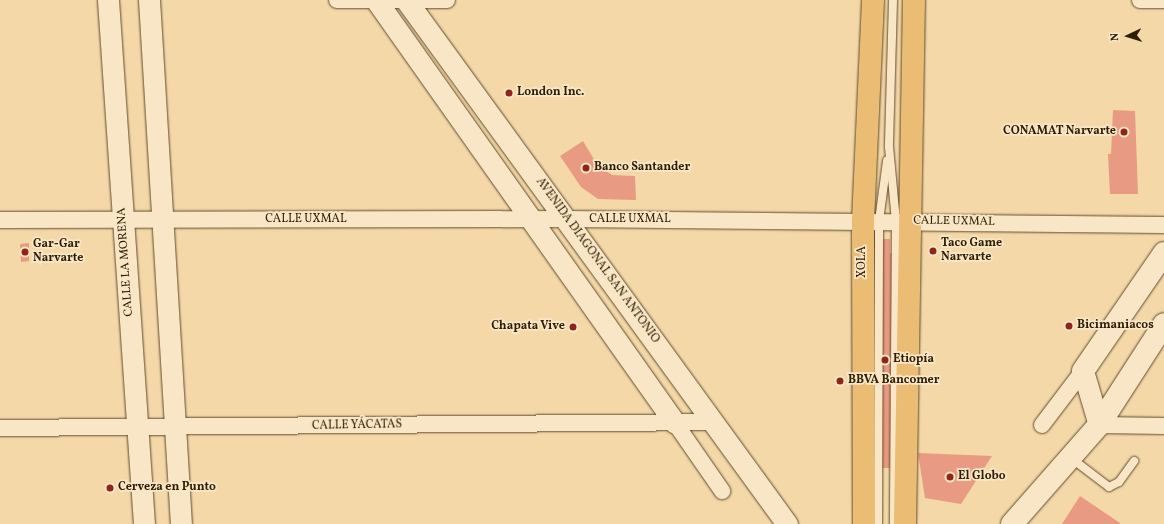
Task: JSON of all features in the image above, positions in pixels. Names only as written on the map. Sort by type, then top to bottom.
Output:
[{"type":"main road","name":"XOLA","points":[[864,524],[871,221],[873,0]]},
{"type":"main road","points":[[905,524],[903,221],[914,0]]},
{"type":"main road","points":[[1083,371],[1164,253]]},
{"type":"main road","points":[[1012,524],[1099,425],[1164,324]]},
{"type":"street","name":"CALLE LA MORENA","points":[[108,0],[144,524]]},
{"type":"street","points":[[149,0],[177,428],[181,524]]},
{"type":"street","points":[[337,0],[447,0]]},
{"type":"street","points":[[376,0],[722,491]]},
{"type":"street","name":"AVENIDA DIAGONAL SAN ANTONIO","points":[[406,0],[567,219],[787,524]]},
{"type":"street","points":[[1140,0],[1164,0]]},
{"type":"street","name":"CALLE UXMAL","points":[[0,220],[567,219],[1164,224]]},
{"type":"street","points":[[1042,425],[1083,371]]},
{"type":"street","points":[[1083,371],[1099,425],[1164,426]]},
{"type":"street","name":"CALLE YÁCATAS","points":[[0,428],[177,428],[713,422]]},
{"type":"lane","points":[[892,0],[890,146],[903,221],[894,524]]},
{"type":"lane","points":[[878,524],[871,221],[890,146]]},
{"type":"lane","points":[[1070,458],[1109,487],[1119,482],[1134,460]]},
{"type":"building","name":"CONAMAT Narvarte","points":[[1113,110],[1135,111],[1138,194],[1110,194],[1108,154],[1111,154]]},
{"type":"building","name":"Banco Santander","points":[[583,141],[595,161],[612,175],[635,176],[636,200],[598,199],[581,187],[560,156]]},
{"type":"building","points":[[881,239],[890,239],[890,253],[894,253],[895,468],[878,468]]},
{"type":"building","name":"Gar-Gar Narvarte","points":[[29,243],[29,261],[21,262],[20,244]]},
{"type":"building","name":"El Globo","points":[[918,453],[992,456],[961,504],[925,498]]},
{"type":"building","points":[[1080,496],[1120,523],[1120,524],[1062,524]]},
{"type":"place","name":"London Inc.","points":[[509,93]]},
{"type":"place","name":"CONAMAT Narvarte","points":[[1124,132]]},
{"type":"place","name":"Banco Santander","points":[[586,168]]},
{"type":"place","name":"Taco Game Narvarte","points":[[933,251]]},
{"type":"place","name":"Gar-Gar Narvarte","points":[[25,252]]},
{"type":"place","name":"Bicimaniacos","points":[[1069,326]]},
{"type":"place","name":"Chapata Vive","points":[[573,327]]},
{"type":"place","name":"Etiopía","points":[[885,360]]},
{"type":"place","name":"BBVA Bancomer","points":[[840,381]]},
{"type":"place","name":"El Globo","points":[[950,477]]},
{"type":"place","name":"Cerveza en Punto","points":[[110,488]]}]
